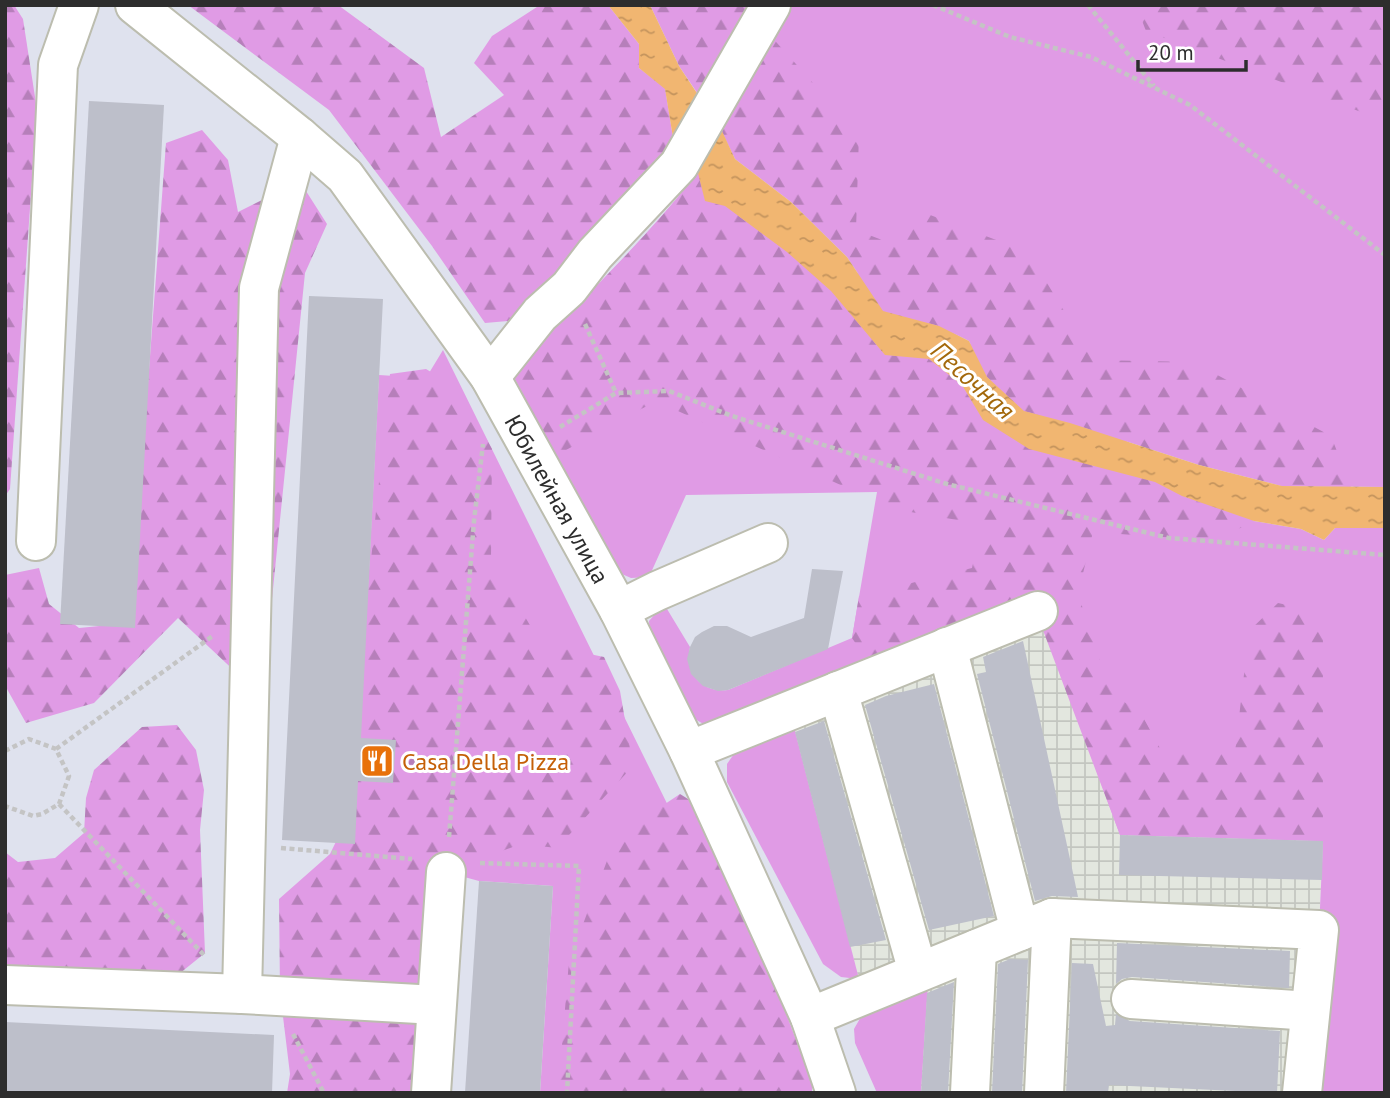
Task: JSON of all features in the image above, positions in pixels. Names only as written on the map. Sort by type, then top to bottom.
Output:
[{"type":"street","points":[[36,541],[58,65],[79,5]]},
{"type":"street","name":"Юбилейная улица","points":[[135,5],[345,176],[490,377],[619,610],[689,751],[810,1017],[836,1093]]},
{"type":"street","points":[[490,377],[540,314],[569,288],[595,254],[679,165],[771,5]]},
{"type":"street","points":[[257,995],[251,608],[259,288],[300,137]]},
{"type":"street","points":[[619,610],[768,543]]},
{"type":"street","points":[[689,751],[1038,611]]},
{"type":"street","points":[[947,647],[1036,925],[1045,1093]]},
{"type":"street","points":[[838,691],[918,972]]},
{"type":"street","points":[[431,1093],[446,872]]},
{"type":"street","points":[[810,1017],[1036,925],[1319,930],[1302,1093]]},
{"type":"street","points":[[971,1093],[977,948]]},
{"type":"street","points":[[5,985],[436,1005]]},
{"type":"street","points":[[1131,999],[1310,1011]]},
{"type":"path","points":[[933,5],[1010,37],[1091,57],[1190,105],[1385,255]]},
{"type":"path","points":[[1088,5],[1157,89]]},
{"type":"path","points":[[569,288],[616,393]]},
{"type":"path","points":[[528,446],[616,393],[669,391],[732,416],[947,484],[1168,538],[1385,555]]},
{"type":"path","points":[[446,872],[474,520],[483,442]]},
{"type":"path","points":[[56,749],[251,608]]},
{"type":"path","points":[[5,751],[28,739],[56,749],[69,776],[59,804],[42,814],[33,816],[5,806]]},
{"type":"path","points":[[59,804],[257,995],[324,1093]]},
{"type":"path","points":[[568,1093],[579,866]]},
{"type":"shaded area","points":[[1038,611],[1120,835],[1323,841],[1319,930],[1302,1093],[921,1093],[863,995],[793,723]]},
{"type":"green space","points":[[5,5],[14,5],[23,19],[37,110],[10,489],[5,496]]},
{"type":"green space","points":[[188,5],[338,5],[424,68],[441,137],[504,95],[474,63],[492,36],[540,5],[608,5],[639,44],[639,68],[665,88],[675,150],[601,242],[508,321],[485,323],[432,246],[329,110]]},
{"type":"green space","points":[[650,5],[750,5],[704,103],[679,66]]},
{"type":"green space","points":[[781,5],[1385,5],[1385,487],[1282,486],[1070,423],[722,132]]},
{"type":"green space","points":[[1136,5],[1385,5],[1385,121],[1146,31]]},
{"type":"green space","points":[[768,33],[859,134],[856,230],[903,248],[917,210],[1028,252],[1094,360],[1193,362],[1331,436],[1351,487],[1282,486],[1199,465],[1024,411],[987,377],[969,341],[939,326],[883,311],[847,257],[791,202],[735,159],[722,132]]},
{"type":"green space","points":[[202,130],[228,160],[238,212],[270,196],[306,191],[327,224],[305,273],[265,668],[242,678],[178,618],[94,703],[26,723],[7,689],[5,575],[39,568],[49,604],[79,628],[130,623],[166,143]]},
{"type":"green space","points":[[698,173],[1254,521],[1301,529],[1324,540],[1335,528],[1385,528],[1385,1093],[1302,1093],[1319,930],[1323,841],[1120,835],[1038,611],[710,728],[695,719],[650,637],[649,621],[664,604],[690,647],[693,673],[703,685],[718,690],[728,690],[852,638],[877,492],[686,495],[649,577],[631,578],[615,571],[511,371],[631,250]]},
{"type":"green space","points":[[698,173],[705,201],[725,206],[787,252],[831,291],[885,355],[929,359],[962,385],[983,420],[1254,521],[1215,541],[1093,532],[1078,594],[1110,690],[1143,717],[1162,752],[1235,752],[1249,631],[1278,603],[1323,613],[1323,841],[1120,835],[1032,601],[871,666],[852,638],[859,596],[972,568],[981,524],[893,509],[877,491],[856,492],[656,401],[555,456],[511,371],[631,250]]},
{"type":"green space","points":[[443,350],[810,1093],[540,1093],[553,886],[479,881],[446,872],[361,727],[379,375],[426,378]]},
{"type":"green space","points":[[426,369],[458,388],[492,449],[491,559],[541,644],[604,657],[620,691],[633,766],[557,848],[521,844],[438,874],[423,1093],[287,1093],[290,1074],[280,992],[279,899],[330,854],[344,825],[390,374]]},
{"type":"green space","points":[[793,723],[859,979],[841,977],[823,964],[727,782],[727,764],[736,751]]},
{"type":"green space","points":[[177,725],[196,750],[204,790],[200,830],[205,953],[174,978],[5,1003],[5,852],[18,862],[55,858],[84,833],[86,798],[94,770],[142,727]]},
{"type":"green space","points":[[680,794],[712,814],[812,1083],[812,1093],[558,1093],[569,961],[610,853],[632,826]]},
{"type":"green space","points":[[928,985],[921,1093],[877,1093],[855,1043],[854,1029],[866,1008]]},
{"type":"water","name":"Песочная","points":[[608,5],[650,5],[679,66],[722,131],[735,159],[791,202],[847,257],[883,311],[939,326],[969,341],[987,377],[1024,411],[1199,465],[1282,486],[1385,487],[1385,528],[1335,528],[1324,540],[1301,529],[1254,521],[1182,496],[1155,482],[1029,449],[983,420],[962,385],[929,359],[885,355],[831,291],[787,252],[725,206],[705,201],[698,173],[675,150],[665,89],[639,68],[639,44]]},
{"type":"building","points":[[89,101],[164,105],[135,628],[60,624]]},
{"type":"building","points":[[309,296],[383,299],[361,738],[396,740],[393,783],[358,781],[355,844],[282,840]]},
{"type":"building","points":[[812,569],[843,571],[828,649],[728,690],[718,691],[703,686],[691,674],[687,659],[690,647],[695,637],[714,626],[727,626],[751,637],[804,618]]},
{"type":"building","points":[[1023,641],[1078,897],[1052,896],[1035,901],[977,674],[986,672],[983,657]]},
{"type":"building","points":[[934,684],[994,916],[929,930],[865,705],[886,696]]},
{"type":"building","points":[[824,721],[886,940],[850,947],[795,732]]},
{"type":"building","points":[[1120,835],[1323,841],[1322,880],[1119,875]]},
{"type":"building","points":[[479,881],[553,886],[540,1093],[465,1093]]},
{"type":"building","points":[[1117,943],[1290,951],[1289,988],[1132,977],[1122,979],[1116,984]]},
{"type":"building","points":[[1010,959],[1028,960],[1022,1093],[992,1093],[998,964]]},
{"type":"building","points":[[1072,963],[1093,964],[1106,1026],[1115,1025],[1116,1014],[1130,1021],[1280,1031],[1277,1093],[1109,1085],[1108,1093],[1066,1093]]},
{"type":"building","points":[[954,982],[948,1093],[921,1093],[927,993]]},
{"type":"building","points":[[5,1022],[274,1035],[272,1093],[5,1092]]},
{"type":"place","name":"Casa Della Pizza","points":[[377,761]]}]
